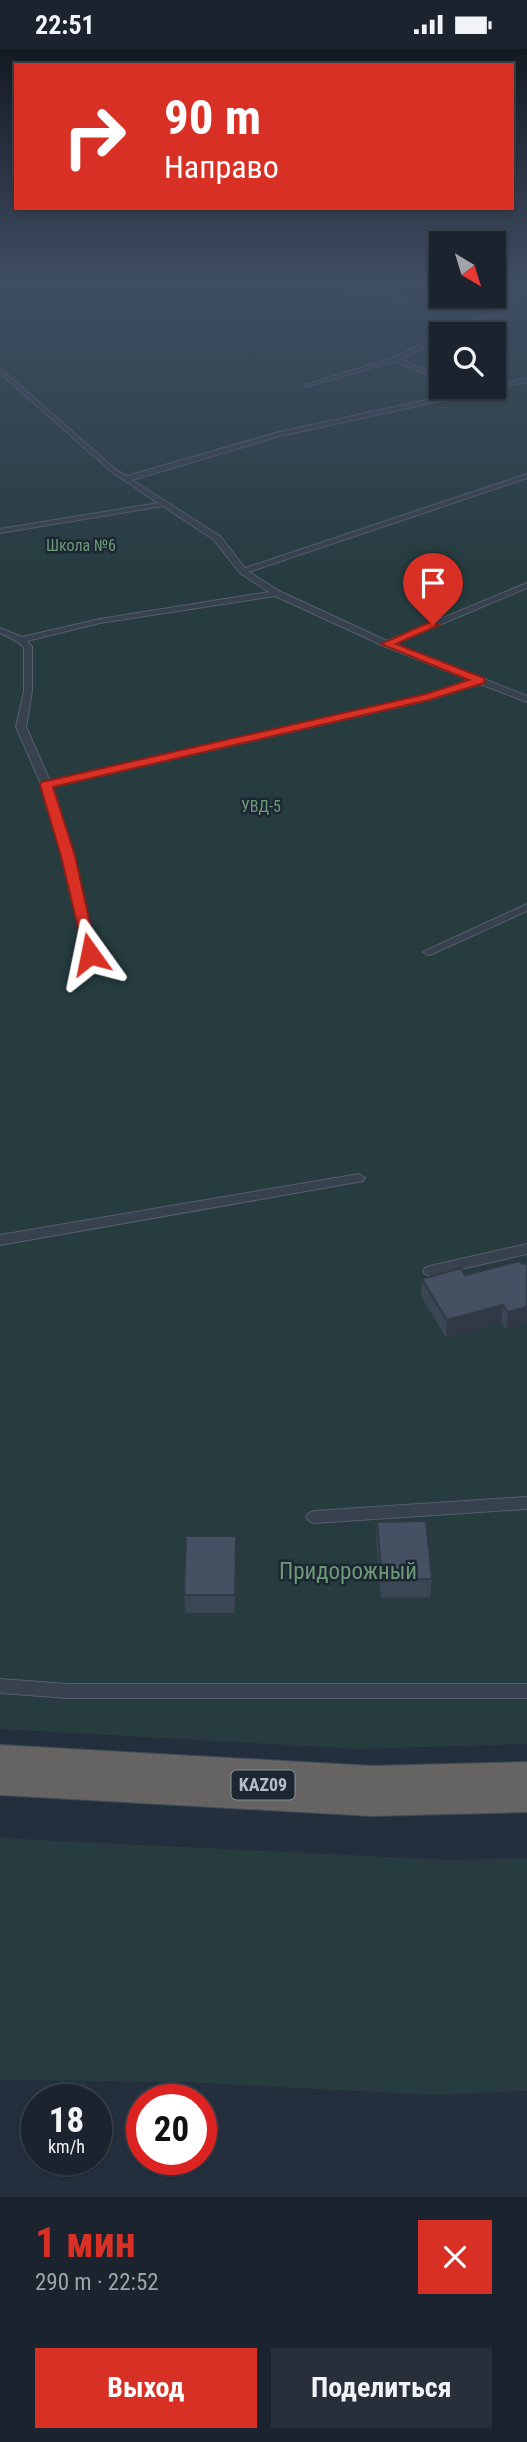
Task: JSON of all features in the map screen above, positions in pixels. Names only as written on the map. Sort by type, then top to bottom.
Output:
[{"type":"highway","name":"KAZ09","points":[[0,1770],[372,1791],[527,1787]]},
{"type":"lane","points":[[8,381],[114,471],[217,538],[243,571],[276,593],[387,644],[527,699]]},
{"type":"lane","points":[[307,385],[320,381]]},
{"type":"lane","points":[[127,479],[279,435],[437,399]]},
{"type":"lane","points":[[243,571],[527,476]]},
{"type":"lane","points":[[0,531],[164,504]]},
{"type":"lane","points":[[387,644],[527,585]]},
{"type":"lane","points":[[21,640],[100,621],[276,593]]},
{"type":"lane","points":[[0,630],[21,640],[28,647],[28,691],[21,727],[47,785],[68,856],[90,954]]},
{"type":"lane","points":[[47,785],[429,697],[480,681]]},
{"type":"lane","points":[[428,952],[527,907]]},
{"type":"lane","points":[[0,1240],[359,1178]]},
{"type":"lane","points":[[430,1271],[527,1249]]},
{"type":"lane","points":[[314,1517],[527,1503]]},
{"type":"lane","points":[[0,1686],[81,1691],[527,1691]]},
{"type":"green space","points":[[0,381],[429,381],[429,399],[506,399],[506,381],[527,381],[527,1744],[359,1749],[0,1729]]},
{"type":"green space","points":[[0,1838],[450,1860],[527,1858],[527,2091],[435,2095],[181,2082],[0,2080]]},
{"type":"building","points":[[520,1261],[522,1264],[527,1263],[527,1307],[508,1312],[503,1305],[447,1320],[422,1279],[461,1268],[465,1275]]},
{"type":"building","points":[[426,1521],[432,1579],[382,1580],[377,1522]]},
{"type":"building","points":[[186,1536],[236,1536],[235,1595],[184,1595]]},
{"type":"route","points":[[90,954],[68,856],[47,785],[429,697],[480,681],[387,644],[433,625]]},
{"type":"park label","name":"Школа №6","points":[[81,545]]},
{"type":"park label","name":"УВД-5","points":[[261,806]]},
{"type":"park label","name":"Придорожный","points":[[348,1571]]}]
